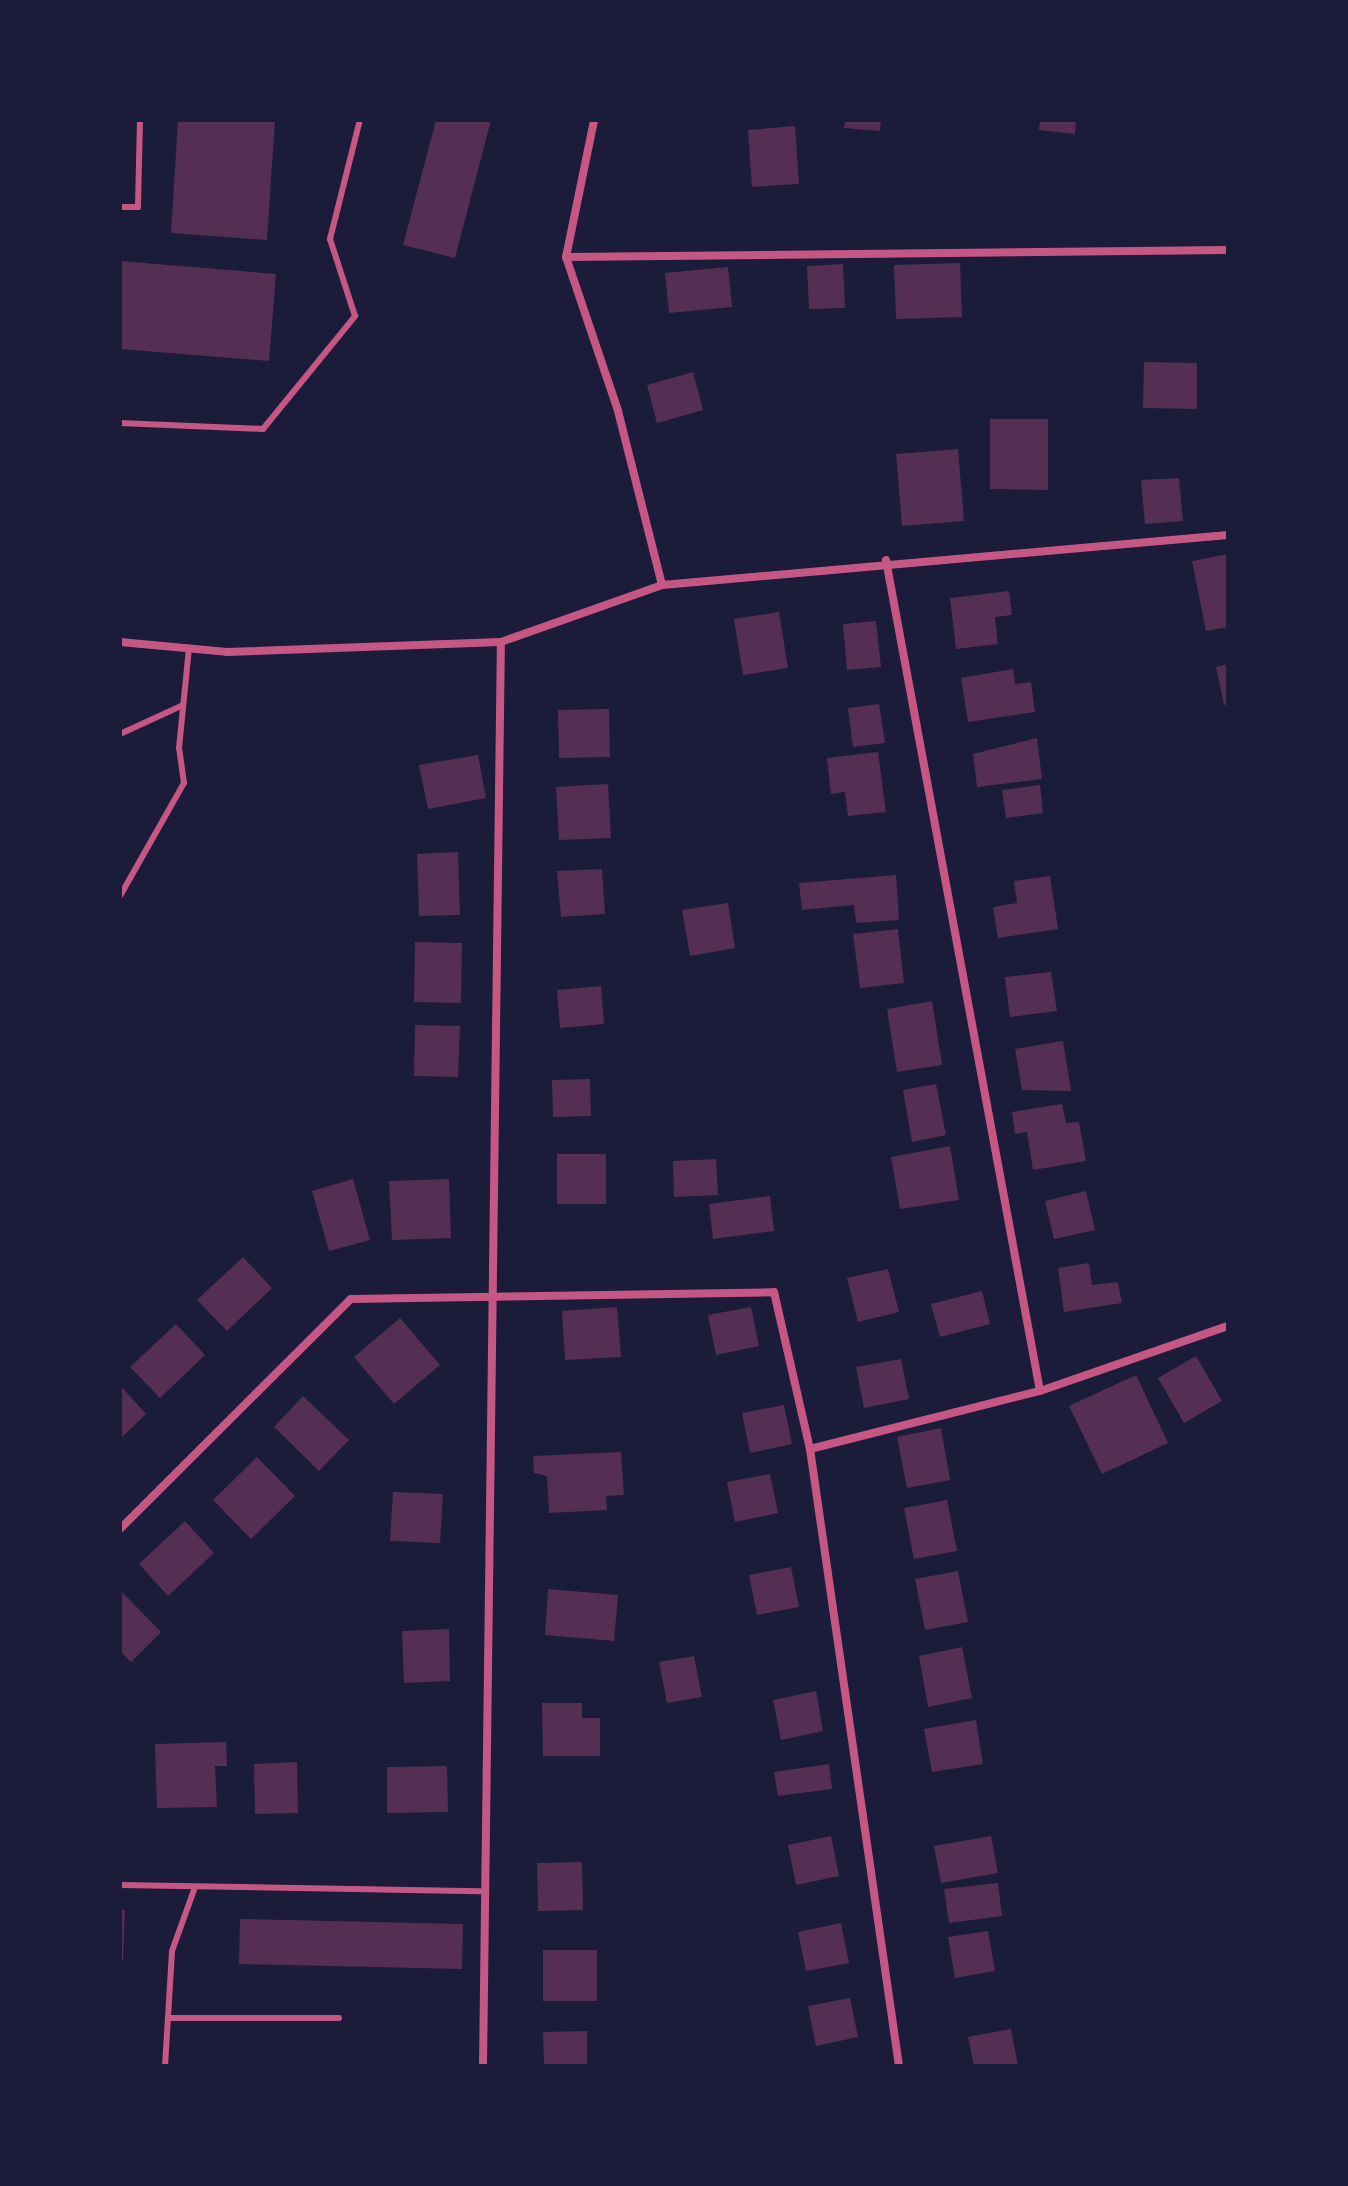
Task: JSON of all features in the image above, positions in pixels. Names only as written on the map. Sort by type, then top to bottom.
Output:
[{"type":"street","points":[[594,120],[566,257],[618,411],[662,585]]},
{"type":"street","points":[[566,257],[1228,250]]},
{"type":"street","points":[[120,642],[189,648],[501,642],[662,585],[886,560],[1228,535]]},
{"type":"street","points":[[886,560],[1040,1391]]},
{"type":"street","points":[[483,2066],[480,1891],[501,642]]},
{"type":"street","points":[[120,1529],[351,1299],[774,1292],[810,1449],[899,2066]]},
{"type":"street","points":[[810,1449],[1040,1391],[1228,1326]]},
{"type":"lane","points":[[120,207],[138,207],[140,120]]},
{"type":"lane","points":[[120,423],[263,429],[355,316],[330,239],[360,120]]},
{"type":"lane","points":[[120,896],[184,783],[183,705],[189,648]]},
{"type":"lane","points":[[120,734],[183,705]]},
{"type":"lane","points":[[120,1885],[480,1891]]},
{"type":"lane","points":[[165,2066],[172,1951],[195,1887]]},
{"type":"lane","points":[[168,2018],[339,2018]]},
{"type":"building","points":[[178,120],[275,120],[267,240],[171,233]]},
{"type":"building","points":[[436,120],[491,120],[455,258],[403,245]]},
{"type":"building","points":[[845,120],[881,120],[880,131],[844,128]]},
{"type":"building","points":[[1040,120],[1076,120],[1075,134],[1039,130]]},
{"type":"building","points":[[795,126],[799,184],[752,187],[748,130]]},
{"type":"building","points":[[120,261],[276,274],[269,361],[120,349]]},
{"type":"building","points":[[960,263],[962,317],[896,319],[894,265]]},
{"type":"building","points":[[843,264],[845,308],[809,309],[807,266]]},
{"type":"building","points":[[728,267],[732,307],[669,313],[665,273]]},
{"type":"building","points":[[1144,362],[1197,363],[1197,409],[1143,408]]},
{"type":"building","points":[[693,372],[703,410],[657,423],[647,385]]},
{"type":"building","points":[[990,419],[1048,419],[1048,490],[990,489]]},
{"type":"building","points":[[958,449],[964,521],[902,526],[896,454]]},
{"type":"building","points":[[1179,478],[1183,521],[1145,524],[1141,480]]},
{"type":"building","points":[[1228,554],[1228,627],[1206,631],[1192,561]]},
{"type":"building","points":[[1009,591],[1012,615],[995,617],[998,644],[956,649],[950,598]]},
{"type":"building","points":[[779,612],[788,668],[743,675],[734,619]]},
{"type":"building","points":[[876,621],[881,667],[847,670],[843,624]]},
{"type":"building","points":[[1228,664],[1228,704],[1224,705],[1216,667]]},
{"type":"building","points":[[1013,669],[1015,684],[1031,682],[1035,712],[968,722],[961,678]]},
{"type":"building","points":[[879,704],[885,743],[853,747],[848,708]]},
{"type":"building","points":[[609,709],[610,757],[559,758],[558,710]]},
{"type":"building","points":[[1037,738],[1042,779],[977,787],[973,754]]},
{"type":"building","points":[[878,752],[886,812],[848,816],[845,792],[831,794],[827,758]]},
{"type":"building","points":[[478,755],[486,798],[428,809],[419,765]]},
{"type":"building","points":[[608,784],[611,838],[559,840],[556,787]]},
{"type":"building","points":[[1040,785],[1043,813],[1006,818],[1002,790]]},
{"type":"building","points":[[458,852],[460,915],[419,916],[417,854]]},
{"type":"building","points":[[602,869],[605,914],[561,917],[557,871]]},
{"type":"building","points":[[896,875],[899,920],[856,923],[854,905],[802,910],[799,883]]},
{"type":"building","points":[[1050,876],[1058,929],[998,938],[993,907],[1017,903],[1014,881]]},
{"type":"building","points":[[728,903],[735,948],[690,956],[682,910]]},
{"type":"building","points":[[898,929],[904,983],[860,988],[853,934]]},
{"type":"building","points":[[415,942],[462,943],[461,1003],[414,1002]]},
{"type":"building","points":[[1051,972],[1057,1011],[1010,1017],[1005,977]]},
{"type":"building","points":[[601,986],[604,1024],[560,1028],[557,990]]},
{"type":"building","points":[[932,1001],[942,1065],[897,1072],[887,1009]]},
{"type":"building","points":[[415,1025],[460,1026],[458,1077],[414,1076]]},
{"type":"building","points":[[1063,1041],[1071,1091],[1022,1090],[1015,1049]]},
{"type":"building","points":[[590,1079],[591,1116],[553,1117],[552,1080]]},
{"type":"building","points":[[936,1084],[946,1135],[912,1142],[903,1090]]},
{"type":"building","points":[[1062,1104],[1066,1123],[1079,1122],[1086,1161],[1033,1170],[1027,1132],[1015,1134],[1012,1112]]},
{"type":"building","points":[[950,1146],[959,1200],[900,1209],[891,1157]]},
{"type":"building","points":[[557,1154],[606,1154],[606,1204],[557,1204]]},
{"type":"building","points":[[716,1159],[718,1195],[674,1197],[673,1161]]},
{"type":"building","points":[[353,1179],[370,1240],[329,1251],[312,1191]]},
{"type":"building","points":[[449,1179],[451,1238],[392,1240],[389,1181]]},
{"type":"building","points":[[1086,1191],[1095,1230],[1054,1239],[1045,1201]]},
{"type":"building","points":[[770,1196],[774,1231],[713,1239],[709,1204]]},
{"type":"building","points":[[243,1257],[272,1288],[227,1331],[197,1300]]},
{"type":"building","points":[[1089,1263],[1092,1285],[1118,1282],[1122,1303],[1064,1312],[1058,1268]]},
{"type":"building","points":[[888,1269],[899,1312],[858,1322],[847,1278]]},
{"type":"building","points":[[982,1291],[990,1324],[940,1337],[931,1304]]},
{"type":"building","points":[[617,1307],[621,1357],[565,1360],[562,1311]]},
{"type":"building","points":[[751,1307],[759,1346],[716,1355],[708,1315]]},
{"type":"building","points":[[400,1318],[440,1365],[394,1404],[354,1357]]},
{"type":"building","points":[[176,1324],[205,1355],[160,1398],[130,1367]]},
{"type":"building","points":[[1196,1356],[1222,1401],[1184,1423],[1158,1378]]},
{"type":"building","points":[[901,1359],[909,1399],[864,1408],[856,1367]]},
{"type":"building","points":[[1136,1375],[1168,1443],[1102,1474],[1069,1406]]},
{"type":"building","points":[[120,1385],[146,1414],[120,1439]]},
{"type":"building","points":[[303,1396],[349,1440],[319,1471],[274,1427]]},
{"type":"building","points":[[784,1405],[792,1444],[750,1453],[742,1413]]},
{"type":"building","points":[[941,1428],[950,1480],[907,1488],[897,1437]]},
{"type":"building","points":[[621,1452],[624,1495],[606,1496],[607,1510],[549,1513],[547,1476],[534,1473],[533,1456]]},
{"type":"building","points":[[257,1457],[295,1496],[251,1539],[213,1500]]},
{"type":"building","points":[[770,1474],[778,1513],[735,1522],[727,1482]]},
{"type":"building","points":[[393,1492],[443,1494],[440,1543],[390,1541]]},
{"type":"building","points":[[947,1500],[957,1551],[914,1559],[904,1508]]},
{"type":"building","points":[[185,1521],[214,1553],[168,1596],[139,1564]]},
{"type":"building","points":[[791,1567],[799,1607],[757,1615],[749,1575]]},
{"type":"building","points":[[958,1571],[968,1622],[925,1630],[915,1579]]},
{"type":"building","points":[[548,1589],[618,1595],[614,1641],[545,1635]]},
{"type":"building","points":[[120,1590],[161,1632],[131,1662],[120,1651]]},
{"type":"building","points":[[449,1629],[450,1681],[404,1683],[402,1631]]},
{"type":"building","points":[[962,1647],[972,1698],[928,1707],[919,1656]]},
{"type":"building","points":[[694,1656],[702,1697],[667,1703],[659,1662]]},
{"type":"building","points":[[816,1691],[823,1731],[781,1740],[773,1700]]},
{"type":"building","points":[[542,1703],[582,1703],[582,1718],[600,1718],[600,1756],[543,1756]]},
{"type":"building","points":[[976,1720],[983,1764],[932,1772],[924,1729]]},
{"type":"building","points":[[226,1742],[227,1766],[215,1766],[217,1807],[157,1808],[155,1744]]},
{"type":"building","points":[[297,1762],[298,1813],[255,1814],[254,1764]]},
{"type":"building","points":[[829,1764],[832,1789],[778,1796],[774,1772]]},
{"type":"building","points":[[447,1766],[448,1812],[387,1813],[387,1767]]},
{"type":"building","points":[[831,1836],[839,1876],[796,1885],[788,1845]]},
{"type":"building","points":[[991,1836],[998,1873],[941,1883],[934,1846]]},
{"type":"building","points":[[582,1862],[583,1910],[538,1911],[537,1863]]},
{"type":"building","points":[[998,1883],[1002,1916],[949,1923],[944,1889]]},
{"type":"building","points":[[120,1910],[125,1910],[123,1960],[120,1960]]},
{"type":"building","points":[[240,1919],[463,1924],[462,1969],[239,1964]]},
{"type":"building","points":[[841,1923],[849,1963],[806,1971],[798,1932]]},
{"type":"building","points":[[988,1931],[995,1971],[955,1978],[948,1937]]},
{"type":"building","points":[[543,1950],[597,1950],[597,2001],[543,2001]]},
{"type":"building","points":[[850,1998],[858,2037],[816,2046],[808,2006]]},
{"type":"building","points":[[1011,2029],[1018,2066],[974,2066],[968,2037]]},
{"type":"building","points":[[587,2031],[587,2066],[544,2066],[543,2032]]}]
